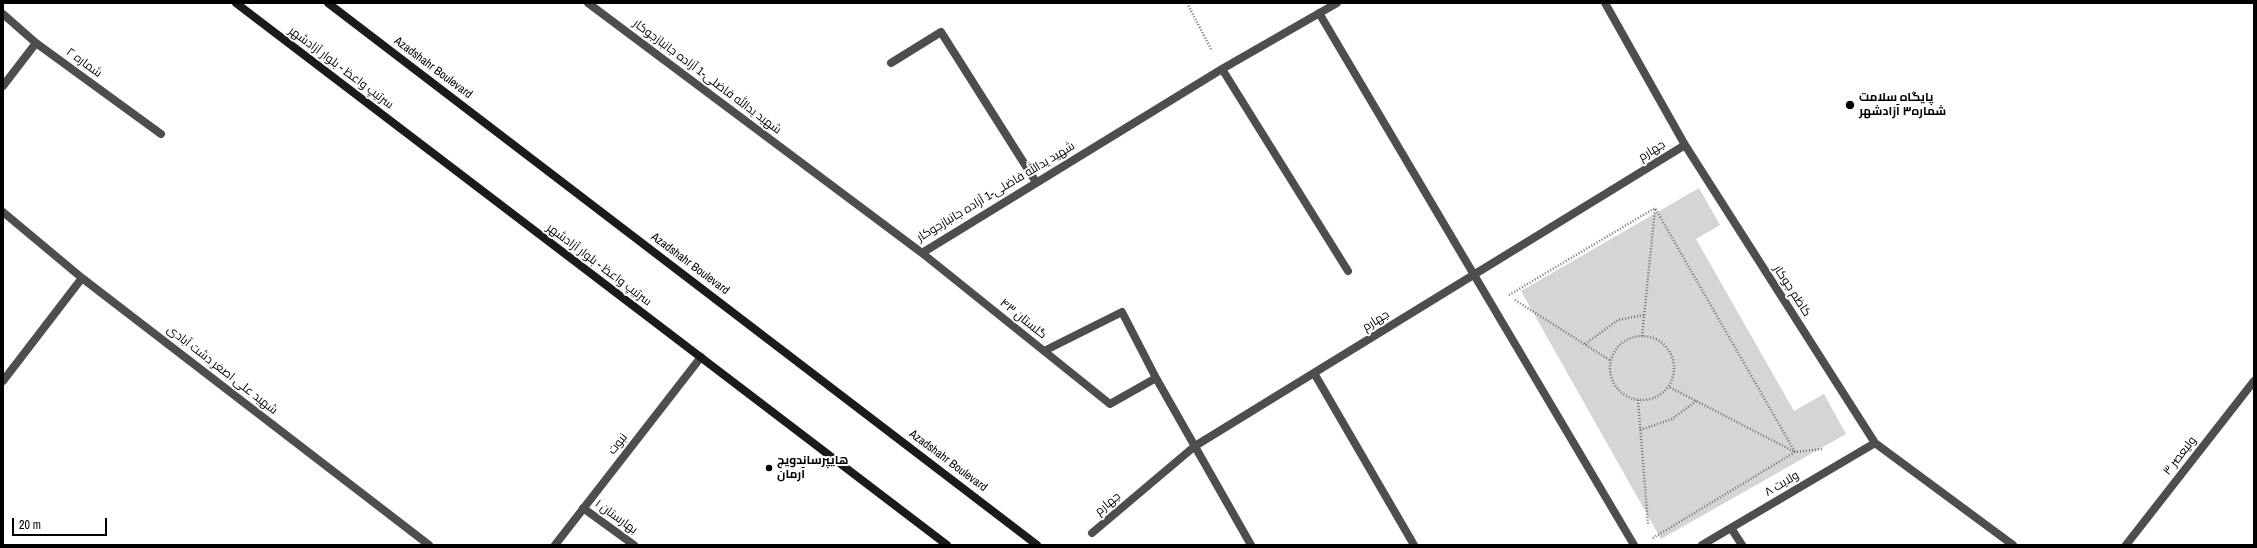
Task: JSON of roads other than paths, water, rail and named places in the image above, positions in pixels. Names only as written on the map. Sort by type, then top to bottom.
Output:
[{"type":"main road","name":"سرتیپ واعظ - بلوار آزادشهر","points":[[236,3],[947,545]]},
{"type":"main road","name":"Azadshahr Boulevard","points":[[328,3],[1038,545]]},
{"type":"street","name":"شهید یدالله فاضلی-1 آزاده جانبازجوکار","points":[[588,3],[922,253],[1222,69],[1337,3]]},
{"type":"street","name":"کاظم جوکار","points":[[1605,3],[1685,145],[1874,443],[2013,545]]},
{"type":"street","points":[[1319,13],[1634,545]]},
{"type":"street","name":"شماره ۲","points":[[3,14],[36,43],[161,134]]},
{"type":"street","points":[[891,63],[941,32],[1036,182]]},
{"type":"street","points":[[3,86],[36,43]]},
{"type":"street","points":[[1222,69],[1348,271]]},
{"type":"street","name":"جهارم","points":[[1092,533],[1195,446],[1685,145]]},
{"type":"street","name":"شهید علی اصغر دشت آبادی","points":[[3,212],[82,278],[429,545]]},
{"type":"street","name":"گلستان ۴۳","points":[[922,253],[1110,404],[1156,378]]},
{"type":"street","points":[[3,381],[82,278]]},
{"type":"street","points":[[1044,351],[1122,312],[1156,378],[1251,545]]},
{"type":"street","name":"نبوت","points":[[555,545],[701,357]]},
{"type":"street","points":[[1314,373],[1414,545]]},
{"type":"street","name":"ولیعصر ۳","points":[[2126,545],[2254,381]]},
{"type":"street","name":"ولایت ۸","points":[[1702,545],[1874,443]]},
{"type":"street","name":"بهارستان ۱","points":[[583,508],[634,545]]},
{"type":"street","points":[[1732,528],[1742,545]]},
{"type":"place","name":"پایگاه سلامت شماره۳ آزادشهر","points":[[1850,105]]},
{"type":"place","name":"هایپرساندویچ آرمان","points":[[769,468]]}]
